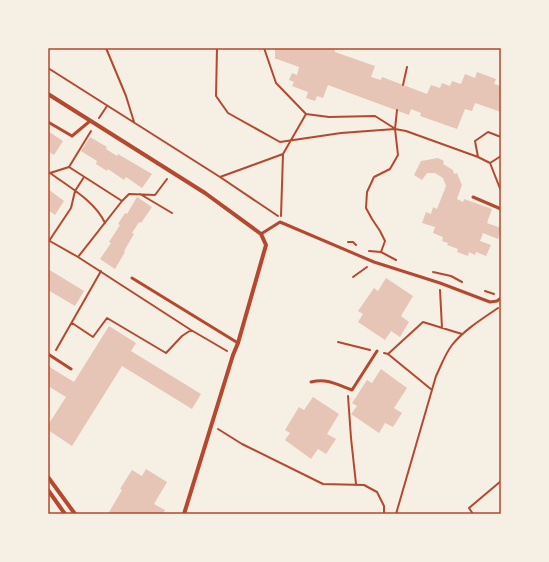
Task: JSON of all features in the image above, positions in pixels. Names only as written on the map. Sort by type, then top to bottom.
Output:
[{"type":"street","points":[[48,94],[217,202],[244,224],[261,234],[266,244],[238,344],[233,355],[184,514]]},
{"type":"street","points":[[48,477],[75,514]]},
{"type":"street","points":[[48,490],[65,514]]},
{"type":"lane","points":[[48,122],[72,136],[90,121]]},
{"type":"lane","points":[[187,188],[190,184]]},
{"type":"lane","points":[[473,197],[501,209]]},
{"type":"lane","points":[[215,207],[217,202]]},
{"type":"lane","points":[[261,234],[280,222],[374,262],[440,283],[490,302],[497,302],[501,298]]},
{"type":"lane","points":[[132,278],[238,344]]},
{"type":"lane","points":[[310,382],[320,380],[331,382],[352,390],[377,351]]},
{"type":"lane","points":[[48,354],[71,369]]},
{"type":"path","points":[[106,48],[126,96],[134,123]]},
{"type":"path","points":[[217,48],[216,96],[228,114],[280,142],[341,133],[395,129],[406,131],[478,157],[490,163],[501,191]]},
{"type":"path","points":[[264,48],[276,84],[306,114],[329,117],[375,116],[395,129]]},
{"type":"path","points":[[403,85],[407,67]]},
{"type":"path","points":[[48,68],[220,177],[281,218],[283,153],[297,128]]},
{"type":"path","points":[[49,172],[69,167],[107,106]]},
{"type":"path","points":[[381,252],[385,241],[366,208],[366,192],[374,178],[390,168],[398,155],[395,129],[397,110]]},
{"type":"path","points":[[220,177],[283,153],[306,114]]},
{"type":"path","points":[[478,157],[475,141],[488,132],[501,138]]},
{"type":"path","points":[[490,163],[501,156]]},
{"type":"path","points":[[69,167],[122,201]]},
{"type":"path","points":[[49,172],[75,192],[83,196],[101,215],[105,223]]},
{"type":"path","points":[[78,257],[129,194],[155,194],[172,173]]},
{"type":"path","points":[[84,177],[75,192],[71,208],[49,241],[101,271],[191,330],[233,355]]},
{"type":"path","points":[[139,194],[172,213]]},
{"type":"path","points":[[346,242],[353,242],[357,246]]},
{"type":"path","points":[[368,251],[381,252],[399,262]]},
{"type":"path","points":[[52,356],[101,271]]},
{"type":"path","points":[[431,271],[451,276],[464,283]]},
{"type":"path","points":[[438,273],[440,283],[442,328]]},
{"type":"path","points":[[483,291],[490,292]]},
{"type":"path","points":[[396,514],[436,376],[443,361],[451,346],[462,334],[501,307]]},
{"type":"path","points":[[72,323],[93,336],[107,318],[166,353],[182,336],[191,330]]},
{"type":"path","points":[[388,354],[422,322],[462,334]]},
{"type":"path","points":[[338,342],[388,354],[432,390]]},
{"type":"path","points":[[352,390],[348,394],[356,484]]},
{"type":"path","points":[[212,425],[242,444],[323,484],[364,485],[377,492],[384,506],[384,514]]},
{"type":"path","points":[[473,514],[469,508],[501,481]]},
{"type":"building","points":[[275,48],[334,48],[335,52],[375,66],[371,77],[381,80],[382,77],[427,94],[431,85],[440,88],[442,83],[450,86],[452,81],[461,84],[465,74],[475,78],[477,72],[496,79],[494,84],[501,86],[501,112],[475,103],[472,111],[465,109],[457,129],[420,116],[421,113],[411,109],[409,115],[328,85],[323,98],[317,96],[315,101],[306,98],[308,92],[292,86],[294,82],[289,80],[292,73],[297,75],[299,67],[275,59]]},
{"type":"building","points":[[48,131],[63,141],[54,155],[48,151]]},
{"type":"building","points":[[90,137],[107,147],[106,149],[117,156],[118,154],[152,174],[142,188],[126,177],[124,180],[108,169],[107,171],[96,164],[97,161],[81,151]]},
{"type":"building","points":[[438,158],[444,161],[443,164],[453,170],[454,174],[457,173],[462,185],[457,199],[463,202],[464,199],[492,209],[487,223],[501,228],[498,239],[483,233],[480,241],[491,245],[486,256],[476,252],[475,255],[469,252],[468,256],[457,252],[458,249],[447,245],[448,243],[442,241],[443,237],[433,233],[435,227],[422,223],[426,212],[431,214],[433,207],[437,209],[446,186],[443,178],[435,173],[427,173],[422,180],[414,175],[421,161]]},
{"type":"building","points":[[48,189],[64,201],[55,215],[48,210]]},
{"type":"building","points":[[137,197],[152,207],[132,233],[134,234],[115,269],[100,259],[111,243],[109,242],[120,225],[118,224],[125,213],[127,214]]},
{"type":"building","points":[[48,269],[84,291],[75,306],[48,290]]},
{"type":"building","points":[[386,278],[413,296],[401,316],[409,322],[400,337],[391,331],[385,340],[358,322],[363,314],[358,311],[374,288],[378,291]]},
{"type":"building","points":[[109,326],[136,343],[131,351],[201,394],[192,409],[122,366],[72,446],[48,430],[48,425],[66,397],[48,386],[48,366],[74,382]]},
{"type":"building","points":[[381,369],[407,388],[394,408],[402,413],[393,427],[385,423],[379,433],[351,414],[357,406],[352,403],[367,380],[372,383]]},
{"type":"building","points":[[313,397],[339,414],[327,434],[336,439],[326,454],[318,449],[311,459],[285,440],[290,433],[285,430],[299,407],[304,410]]},
{"type":"building","points":[[146,469],[167,482],[154,504],[165,510],[163,514],[108,514],[122,490],[120,489],[132,470],[142,476]]}]
